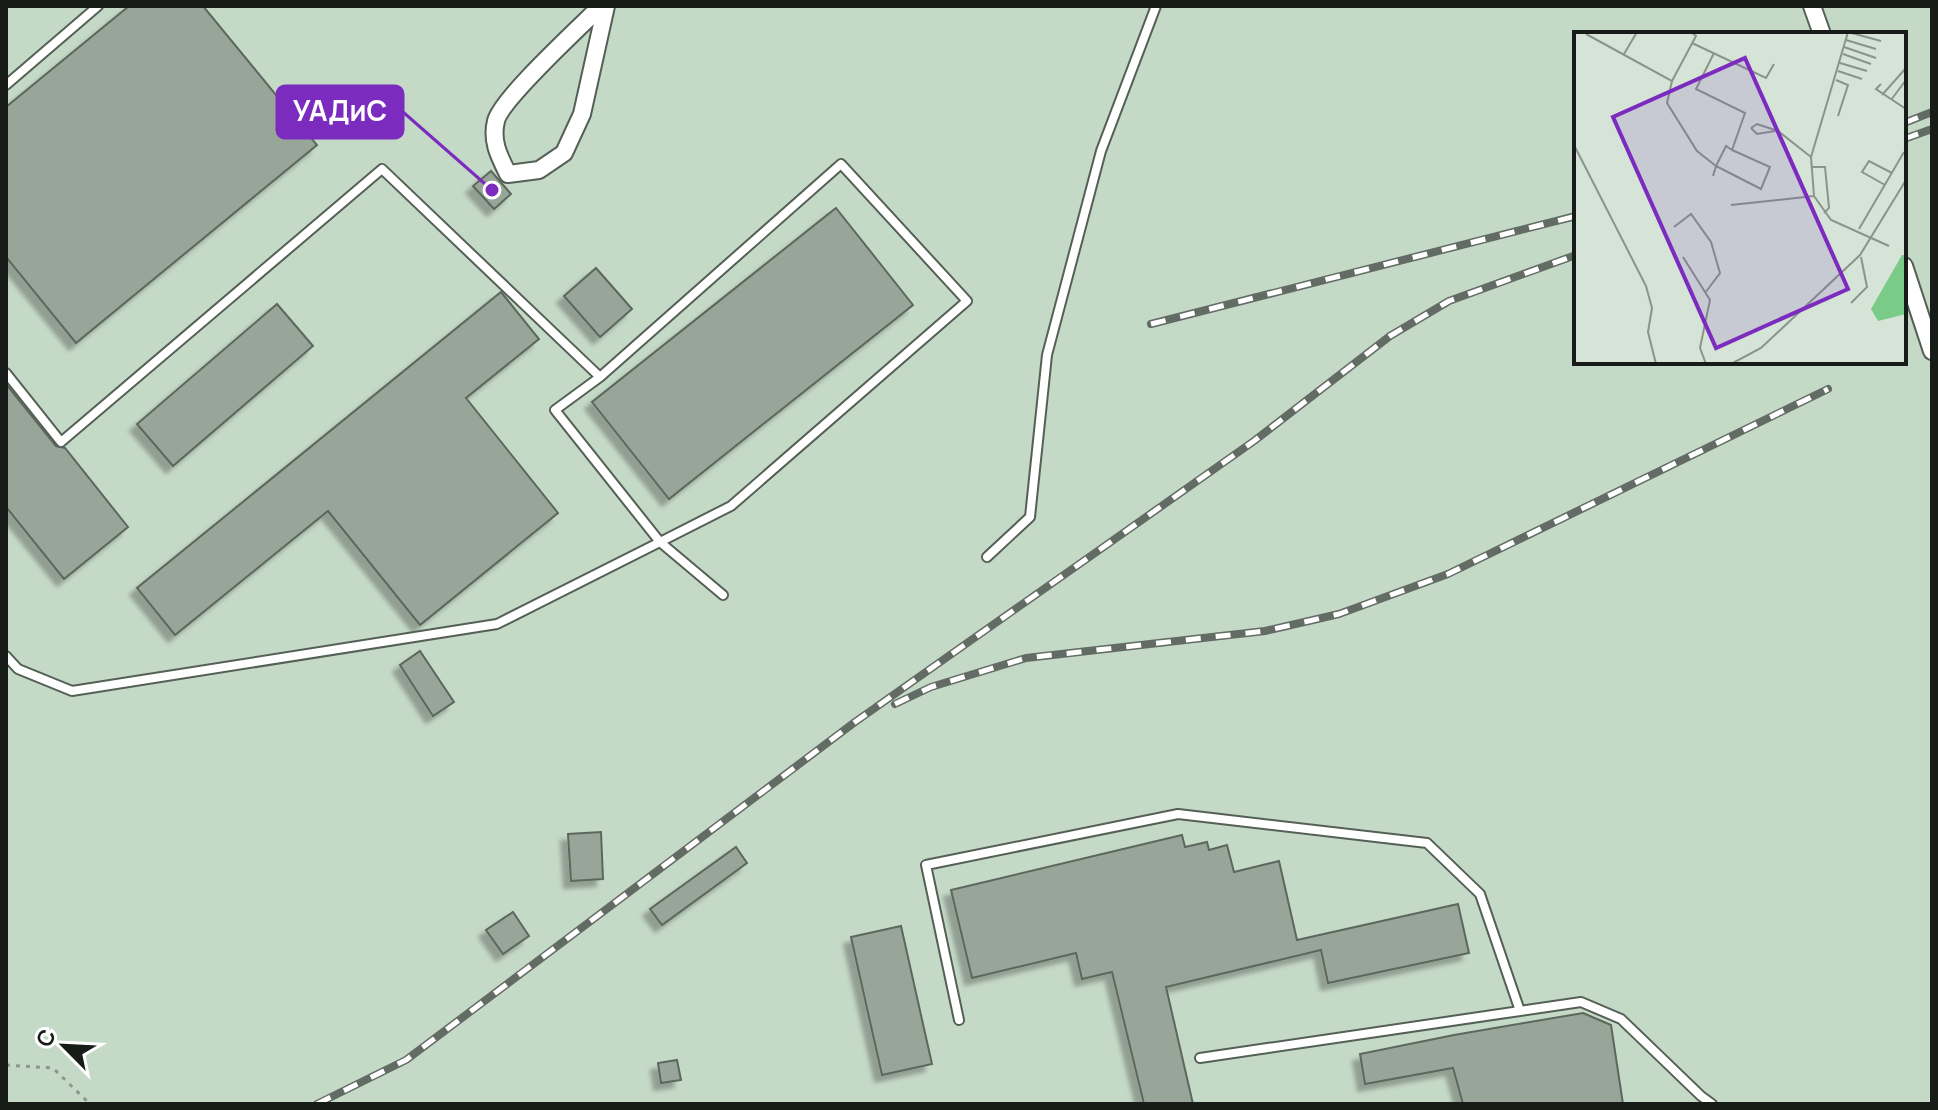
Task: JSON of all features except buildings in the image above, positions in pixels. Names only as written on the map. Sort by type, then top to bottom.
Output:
[{"type":"street","points":[[604,6],[582,114],[564,153],[539,170],[508,174],[495,148],[496,118],[531,75],[604,6]]},
{"type":"street","points":[[1812,6],[1821,32]]},
{"type":"street","points":[[1906,272],[1932,351]]},
{"type":"lane","points":[[6,85],[98,6]]},
{"type":"lane","points":[[987,557],[1030,517],[1047,355],[1101,151],[1156,6]]},
{"type":"lane","points":[[6,656],[18,669],[72,691],[497,624],[660,542],[731,506],[967,301],[841,164],[600,377],[555,410],[660,542],[723,595]]},
{"type":"lane","points":[[6,373],[61,442],[382,169],[600,377]]},
{"type":"lane","points":[[959,1020],[926,865],[1178,814],[1427,843],[1480,894],[1520,1011]]},
{"type":"lane","points":[[1200,1058],[1581,1002],[1621,1019],[1712,1104]]},
{"type":"path","points":[[6,1065],[53,1068],[90,1104]]},
{"type":"shaded area","points":[[6,6],[1932,6],[1932,1104],[6,1104]]},
{"type":"railway","points":[[1906,122],[1932,112]]},
{"type":"railway","points":[[1906,138],[1932,129]]},
{"type":"railway","points":[[1151,324],[1574,217]]},
{"type":"railway","points":[[317,1104],[406,1060],[855,722],[1254,441],[1390,336],[1449,301],[1574,256]]},
{"type":"railway","points":[[895,704],[931,687],[1026,658],[1265,631],[1339,614],[1448,574],[1828,389]]},
{"type":"place","name":"УАДиС","points":[[492,190]]}]
